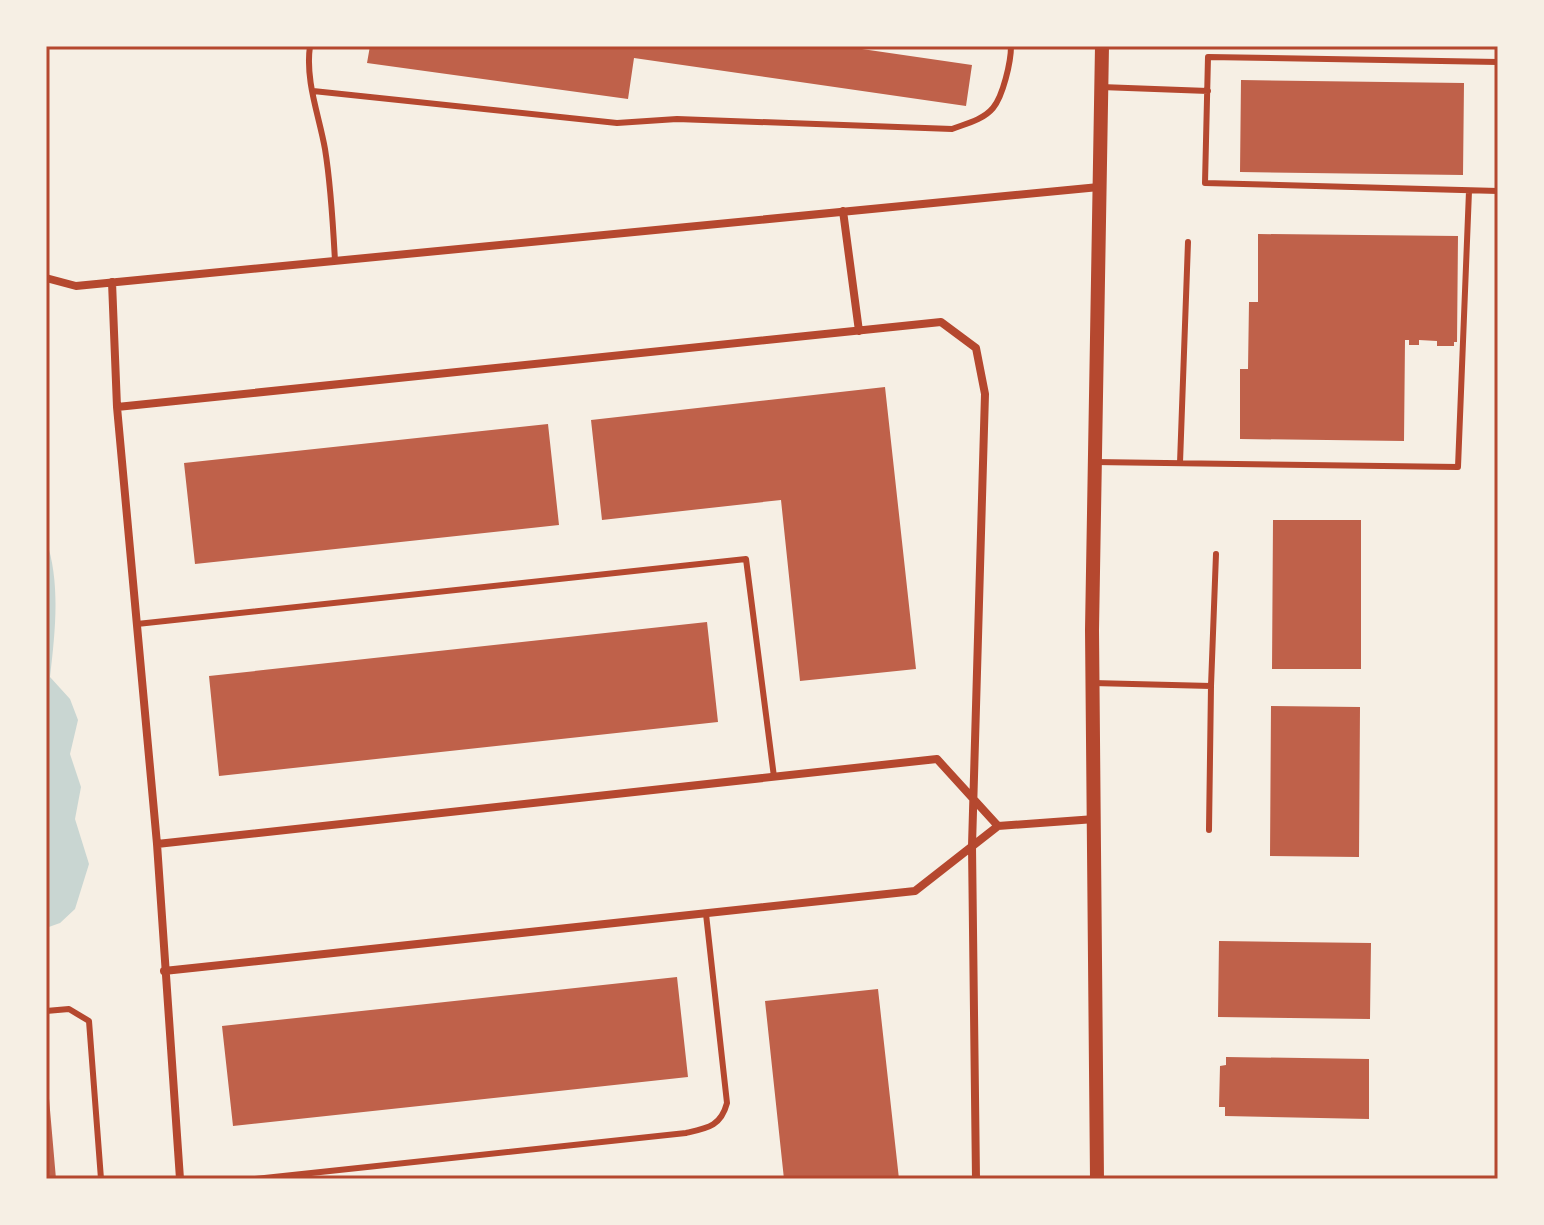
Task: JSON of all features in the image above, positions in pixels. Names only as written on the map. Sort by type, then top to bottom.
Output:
[{"type":"street","points":[[1097,1179],[1093,683],[1102,46]]},
{"type":"street","points":[[46,278],[76,286],[1099,187]]},
{"type":"street","points":[[843,211],[859,331]]},
{"type":"street","points":[[112,282],[117,407],[157,844],[180,1179]]},
{"type":"street","points":[[117,407],[941,322],[976,348],[985,394],[972,846],[976,1179]]},
{"type":"street","points":[[157,844],[937,759],[998,826]]},
{"type":"street","points":[[164,971],[915,891],[998,826],[1095,819]]},
{"type":"lane","points":[[310,46],[307,64],[325,150],[335,261]]},
{"type":"lane","points":[[313,91],[617,123],[677,119],[952,129],[976,120],[993,108],[1011,59],[1011,46]]},
{"type":"lane","points":[[1498,62],[1208,57],[1205,183],[1498,191]]},
{"type":"lane","points":[[1101,87],[1208,91]]},
{"type":"lane","points":[[1094,462],[1458,467],[1469,191]]},
{"type":"lane","points":[[1180,463],[1188,242]]},
{"type":"lane","points":[[1209,830],[1216,554]]},
{"type":"lane","points":[[137,624],[746,559],[774,777]]},
{"type":"lane","points":[[1093,683],[1211,686]]},
{"type":"lane","points":[[255,1179],[711,1128],[724,1115],[727,1103],[706,914]]},
{"type":"lane","points":[[46,1011],[69,1009],[89,1021],[101,1179]]},
{"type":"shaded area","points":[[46,540],[55,591],[50,677],[70,699],[78,720],[70,754],[81,787],[75,819],[89,864],[75,909],[60,923],[46,928]]},
{"type":"building","points":[[370,46],[862,46],[862,49],[972,65],[966,106],[634,58],[628,99],[367,63]]},
{"type":"building","points":[[1241,80],[1464,83],[1463,175],[1240,172]]},
{"type":"building","points":[[1258,234],[1458,236],[1457,342],[1454,346],[1437,346],[1437,341],[1419,340],[1419,345],[1409,345],[1409,340],[1405,340],[1404,441],[1240,439],[1240,369],[1248,369],[1249,302],[1258,302]]},
{"type":"building","points":[[885,387],[916,669],[800,681],[781,500],[602,520],[591,420]]},
{"type":"building","points":[[548,424],[559,525],[195,564],[184,463]]},
{"type":"building","points":[[1273,520],[1361,520],[1361,669],[1272,669]]},
{"type":"building","points":[[707,622],[718,722],[219,776],[209,676]]},
{"type":"building","points":[[1271,706],[1360,707],[1359,857],[1270,856]]},
{"type":"building","points":[[1219,941],[1371,943],[1370,1019],[1218,1017]]},
{"type":"building","points":[[677,977],[688,1077],[233,1126],[222,1026]]},
{"type":"building","points":[[878,989],[899,1179],[784,1179],[765,1001]]},
{"type":"building","points":[[1226,1057],[1369,1059],[1369,1119],[1225,1116],[1225,1107],[1219,1107],[1220,1066],[1226,1065]]},
{"type":"building","points":[[48,1087],[56,1179],[46,1179]]}]
